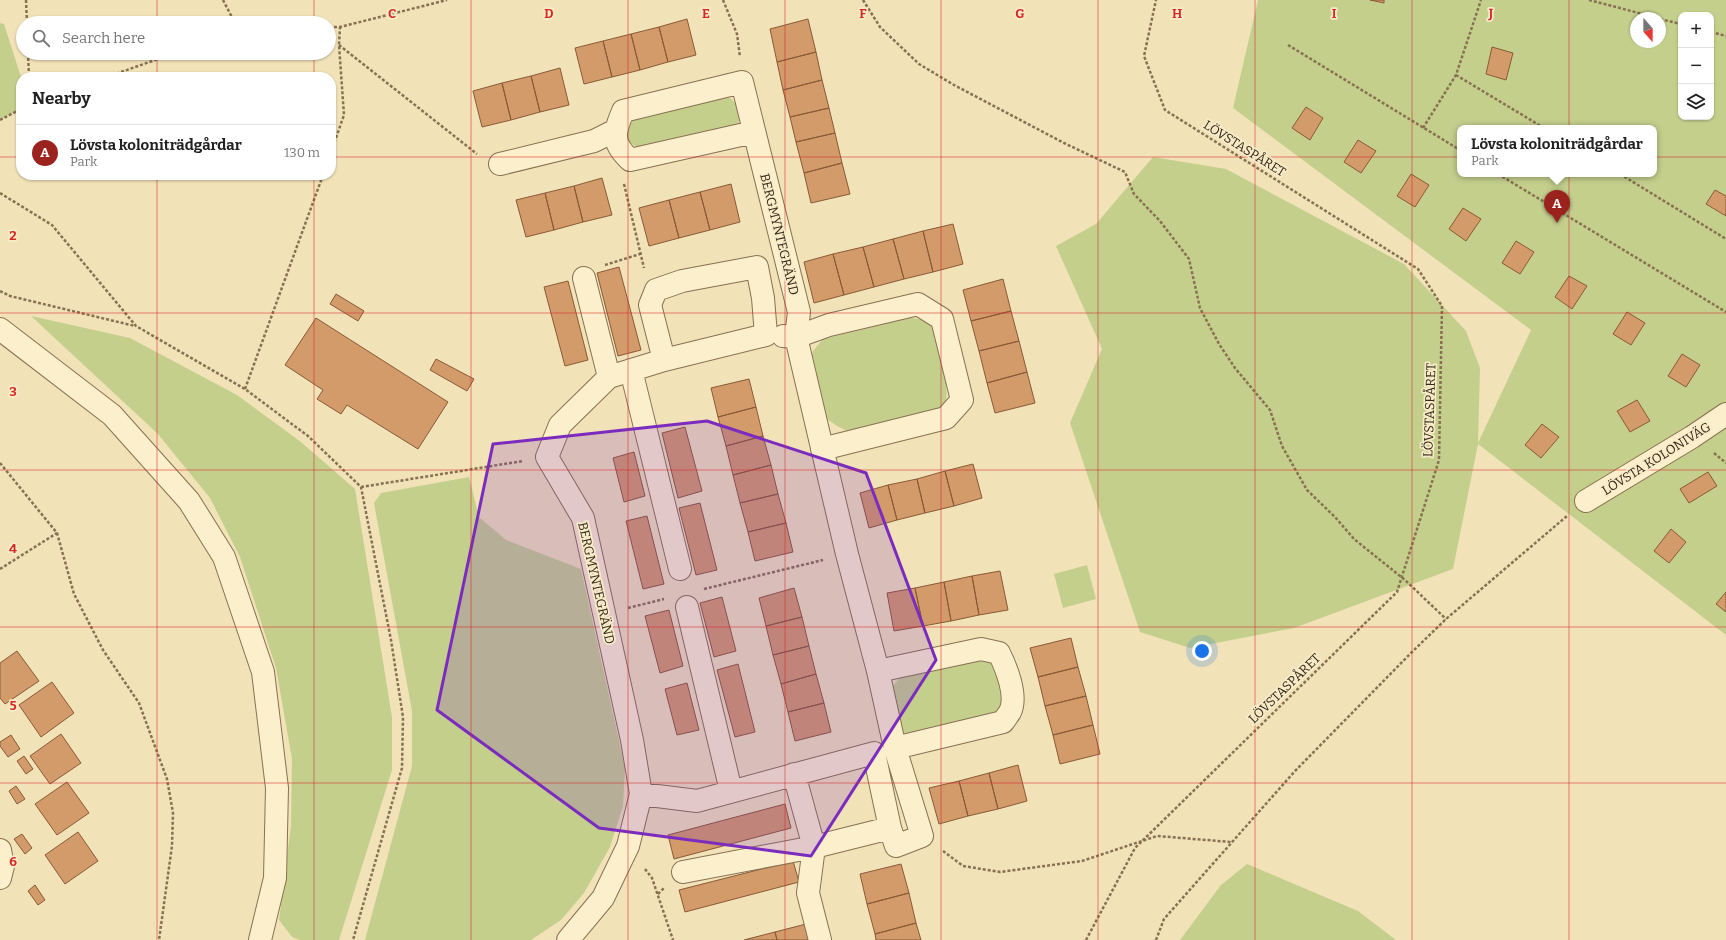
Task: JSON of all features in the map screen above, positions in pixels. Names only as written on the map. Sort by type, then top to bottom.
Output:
[{"type":"street","points":[[500,164],[594,141],[614,131],[623,111],[742,82]]},
{"type":"street","name":"BERGMYNTEGRÄND","points":[[742,82],[799,312],[796,337],[847,554],[878,671],[895,748],[922,836]]},
{"type":"street","points":[[614,131],[620,151],[630,160],[754,132]]},
{"type":"street","points":[[664,360],[650,305],[656,290],[682,281],[757,267],[766,335]]},
{"type":"street","points":[[584,278],[609,377]]},
{"type":"street","points":[[547,457],[560,425],[609,377],[664,360],[766,335],[796,337],[829,325],[918,304],[942,319],[962,400],[946,418],[822,449]]},
{"type":"street","points":[[0,329],[112,415],[189,501],[224,556],[263,672],[277,788],[275,878],[260,940]]},
{"type":"street","points":[[631,370],[680,569]]},
{"type":"street","name":"LÖVSTA KOLONIVÄG","points":[[1586,501],[1692,437],[1726,414]]},
{"type":"street","name":"BERGMYNTEGRÄND","points":[[547,457],[583,518],[632,740],[641,794],[628,846],[603,898],[568,940]]},
{"type":"street","points":[[686,598],[731,791]]},
{"type":"street","points":[[878,671],[981,648],[999,653],[1008,674],[1012,690],[1011,710],[1003,722],[895,748]]},
{"type":"street","points":[[641,794],[697,801],[874,753],[890,828],[896,846],[922,836]]},
{"type":"street","points":[[794,774],[814,847],[808,892],[820,940]]},
{"type":"street","points":[[683,872],[814,847],[890,828]]},
{"type":"street","points":[[0,850],[3,866],[0,878]]},
{"type":"path","points":[[26,0],[27,16]]},
{"type":"path","points":[[223,0],[231,16]]},
{"type":"path","points":[[336,27],[447,0]]},
{"type":"path","points":[[724,0],[737,34],[742,82]]},
{"type":"path","points":[[862,0],[880,27],[919,64],[954,85],[1124,172],[1134,194],[1160,221],[1189,259],[1200,308],[1219,344],[1231,362],[1270,410],[1282,446],[1307,490],[1335,517],[1354,539],[1401,578],[1446,619]]},
{"type":"path","name":"LÖVSTASPÅRET","points":[[1086,940],[1135,848],[1397,592],[1439,460],[1442,306],[1418,269],[1165,110],[1144,56],[1156,0]]},
{"type":"path","points":[[1423,128],[1439,100],[1456,75],[1481,0]]},
{"type":"path","points":[[1588,0],[1635,12]]},
{"type":"path","points":[[1666,20],[1678,23]]},
{"type":"path","points":[[336,138],[344,115],[339,45],[340,27]]},
{"type":"path","points":[[1714,33],[1726,36]]},
{"type":"path","points":[[339,45],[473,152],[500,164]]},
{"type":"path","points":[[1288,45],[1457,148]]},
{"type":"path","points":[[28,60],[29,72]]},
{"type":"path","points":[[121,72],[155,60]]},
{"type":"path","points":[[1456,75],[1539,125]]},
{"type":"path","points":[[0,120],[16,112]]},
{"type":"path","points":[[630,160],[622,173],[640,254],[647,277],[656,290]]},
{"type":"path","points":[[1503,177],[1726,312]]},
{"type":"path","points":[[1625,177],[1726,238]]},
{"type":"path","points":[[245,389],[320,180]]},
{"type":"path","points":[[0,193],[52,225],[136,326]]},
{"type":"path","points":[[584,278],[587,270],[640,254]]},
{"type":"path","points":[[0,291],[10,296],[136,326],[245,389],[308,436],[361,487],[391,640],[403,717],[402,768],[353,940]]},
{"type":"path","points":[[361,487],[547,457]]},
{"type":"path","points":[[0,463],[57,533],[74,594],[103,650],[139,703],[167,779],[173,813],[172,846],[159,940]]},
{"type":"path","points":[[1156,940],[1164,919],[1295,771],[1446,619],[1586,501]]},
{"type":"path","points":[[0,569],[57,533]]},
{"type":"path","points":[[604,614],[686,598],[847,554]]},
{"type":"path","points":[[922,836],[963,866],[1000,872],[1082,861],[1157,836],[1232,842]]},
{"type":"path","points":[[628,846],[652,878],[674,940]]},
{"type":"highlighted area","points":[[707,421],[866,473],[936,660],[811,856],[599,828],[437,710],[493,444]]},
{"type":"green space","points":[[1258,0],[1726,0],[1726,635],[1478,444],[1453,569],[1294,628],[1190,648],[1140,632],[1070,423],[1102,349],[1056,246],[1096,224],[1153,157],[1226,169],[1404,264],[1466,331],[1480,368],[1478,443],[1531,330],[1233,108]]},
{"type":"green space","points":[[0,23],[4,24],[19,72],[16,72],[16,112],[0,120]]},
{"type":"green space","points":[[718,97],[730,98],[738,106],[741,116],[738,124],[637,147],[628,142],[624,130],[628,120]]},
{"type":"green space","points":[[31,316],[130,338],[237,395],[301,442],[355,489],[392,717],[392,770],[339,940],[300,940],[292,937],[279,920],[291,825],[292,759],[276,668],[240,557],[210,498],[158,434]]},
{"type":"green space","points":[[908,318],[923,320],[931,326],[938,340],[945,374],[947,394],[946,402],[943,408],[940,411],[851,433],[824,417],[809,364],[813,351],[823,339]]},
{"type":"green space","points":[[469,477],[479,517],[506,540],[581,569],[625,768],[623,806],[610,847],[584,893],[561,920],[531,940],[365,940],[412,766],[412,711],[374,503],[381,493]]},
{"type":"green space","points":[[1087,565],[1096,599],[1063,608],[1054,574]]},
{"type":"green space","points":[[963,656],[997,662],[1004,711],[902,736],[891,699],[893,686],[905,671]]},
{"type":"green space","points":[[1247,864],[1358,911],[1396,940],[1180,940],[1221,885]]},
{"type":"building","points":[[1370,0],[1384,0],[1384,3]]},
{"type":"building","points":[[687,19],[696,55],[668,62],[659,27]]},
{"type":"building","points":[[808,19],[816,52],[777,62],[770,29]]},
{"type":"building","points":[[659,27],[668,62],[640,70],[631,34]]},
{"type":"building","points":[[631,34],[640,70],[612,77],[603,41]]},
{"type":"building","points":[[603,41],[612,77],[584,84],[575,48]]},
{"type":"building","points":[[1492,47],[1513,53],[1506,80],[1486,74]]},
{"type":"building","points":[[816,52],[822,80],[783,90],[777,62]]},
{"type":"building","points":[[560,68],[569,105],[540,112],[531,76]]},
{"type":"building","points":[[531,76],[540,112],[511,120],[502,83]]},
{"type":"building","points":[[822,80],[829,108],[790,117],[783,90]]},
{"type":"building","points":[[502,83],[511,120],[482,127],[473,91]]},
{"type":"building","points":[[1306,107],[1323,118],[1310,140],[1292,128]]},
{"type":"building","points":[[829,108],[835,133],[796,142],[790,117]]},
{"type":"building","points":[[835,133],[842,163],[804,173],[796,142]]},
{"type":"building","points":[[1358,140],[1376,151],[1361,173],[1344,162]]},
{"type":"building","points":[[842,163],[850,194],[811,203],[804,173]]},
{"type":"building","points":[[1411,174],[1429,185],[1415,207],[1397,196]]},
{"type":"building","points":[[602,178],[612,215],[583,222],[574,186]]},
{"type":"building","points":[[731,184],[740,222],[710,230],[700,192]]},
{"type":"building","points":[[574,186],[583,222],[554,230],[545,193]]},
{"type":"building","points":[[1715,190],[1726,196],[1726,216],[1706,204]]},
{"type":"building","points":[[700,192],[710,230],[679,238],[669,200]]},
{"type":"building","points":[[545,193],[554,230],[526,237],[516,200]]},
{"type":"building","points":[[669,200],[679,238],[649,246],[639,208]]},
{"type":"building","points":[[1463,208],[1481,219],[1466,241],[1449,229]]},
{"type":"building","points":[[953,224],[963,264],[933,272],[923,231]]},
{"type":"building","points":[[923,231],[933,272],[904,279],[893,239]]},
{"type":"building","points":[[893,239],[904,279],[874,287],[863,247]]},
{"type":"building","points":[[1516,241],[1534,252],[1520,274],[1502,263]]},
{"type":"building","points":[[863,247],[874,287],[844,295],[833,254]]},
{"type":"building","points":[[833,254],[844,295],[814,303],[804,262]]},
{"type":"building","points":[[619,267],[641,350],[618,356],[597,273]]},
{"type":"building","points":[[1569,276],[1587,286],[1572,309],[1555,297]]},
{"type":"building","points":[[1003,279],[1011,311],[971,321],[963,290]]},
{"type":"building","points":[[568,281],[588,360],[565,366],[544,287]]},
{"type":"building","points":[[336,294],[364,311],[358,321],[330,304]]},
{"type":"building","points":[[1011,311],[1019,341],[979,351],[971,321]]},
{"type":"building","points":[[1627,312],[1645,323],[1631,345],[1613,334]]},
{"type":"building","points":[[316,318],[448,402],[418,449],[347,405],[341,414],[317,399],[323,390],[285,365]]},
{"type":"building","points":[[1019,341],[1027,372],[987,383],[979,351]]},
{"type":"building","points":[[1682,354],[1700,365],[1686,387],[1668,376]]},
{"type":"building","points":[[436,359],[474,379],[467,391],[430,370]]},
{"type":"building","points":[[1027,372],[1035,403],[995,413],[987,383]]},
{"type":"building","points":[[749,379],[756,407],[718,417],[711,388]]},
{"type":"building","points":[[1637,400],[1650,421],[1630,432],[1617,411]]},
{"type":"building","points":[[756,407],[763,436],[726,446],[718,417]]},
{"type":"building","points":[[1542,424],[1559,437],[1541,458],[1525,445]]},
{"type":"building","points":[[685,427],[702,491],[678,498],[662,433]]},
{"type":"building","points":[[763,436],[771,465],[733,475],[726,446]]},
{"type":"building","points":[[634,452],[645,496],[624,502],[613,458]]},
{"type":"building","points":[[973,464],[982,498],[954,506],[945,471]]},
{"type":"building","points":[[771,465],[778,494],[740,503],[733,475]]},
{"type":"building","points":[[945,471],[954,506],[925,513],[917,479]]},
{"type":"building","points":[[1708,472],[1717,486],[1689,503],[1680,489]]},
{"type":"building","points":[[917,479],[925,513],[897,520],[888,485]]},
{"type":"building","points":[[888,485],[897,520],[869,528],[860,493]]},
{"type":"building","points":[[778,494],[786,523],[748,532],[740,503]]},
{"type":"building","points":[[700,503],[717,570],[696,575],[679,508]]},
{"type":"building","points":[[647,516],[664,584],[643,589],[626,521]]},
{"type":"building","points":[[786,523],[793,552],[755,561],[748,532]]},
{"type":"building","points":[[1671,529],[1686,542],[1669,563],[1654,551]]},
{"type":"building","points":[[1000,571],[1008,610],[979,615],[972,576]]},
{"type":"building","points":[[972,576],[979,615],[951,621],[944,582]]},
{"type":"building","points":[[944,582],[951,621],[923,626],[915,588]]},
{"type":"building","points":[[794,588],[802,617],[766,626],[759,598]]},
{"type":"building","points":[[915,588],[923,626],[894,631],[887,593]]},
{"type":"building","points":[[1726,592],[1726,612],[1716,604]]},
{"type":"building","points":[[722,597],[736,651],[714,657],[700,603]]},
{"type":"building","points":[[669,610],[683,666],[660,673],[645,616]]},
{"type":"building","points":[[802,617],[809,646],[773,655],[766,626]]},
{"type":"building","points":[[1071,638],[1078,667],[1038,677],[1030,648]]},
{"type":"building","points":[[809,646],[816,674],[781,684],[773,655]]},
{"type":"building","points":[[17,651],[39,681],[5,704],[0,698],[0,663]]},
{"type":"building","points":[[738,664],[755,732],[735,737],[717,670]]},
{"type":"building","points":[[1078,667],[1086,696],[1045,706],[1038,677]]},
{"type":"building","points":[[816,674],[824,703],[788,712],[781,684]]},
{"type":"building","points":[[52,682],[74,713],[41,737],[19,705]]},
{"type":"building","points":[[687,683],[699,730],[677,735],[665,689]]},
{"type":"building","points":[[1086,696],[1093,725],[1053,735],[1045,706]]},
{"type":"building","points":[[824,703],[831,732],[795,741],[788,712]]},
{"type":"building","points":[[1093,725],[1100,754],[1060,764],[1053,735]]},
{"type":"building","points":[[61,734],[81,763],[50,784],[30,756]]},
{"type":"building","points":[[11,735],[20,749],[8,757],[0,746],[0,742]]},
{"type":"building","points":[[24,756],[33,769],[26,774],[17,761]]},
{"type":"building","points":[[1018,765],[1027,801],[998,809],[989,773]]},
{"type":"building","points":[[989,773],[998,809],[968,816],[959,781]]},
{"type":"building","points":[[959,781],[968,816],[939,824],[929,788]]},
{"type":"building","points":[[67,782],[89,813],[57,835],[35,804]]},
{"type":"building","points":[[16,786],[25,799],[17,804],[9,791]]},
{"type":"building","points":[[785,804],[791,828],[674,859],[668,835]]},
{"type":"building","points":[[78,832],[98,861],[65,884],[45,855]]},
{"type":"building","points":[[22,834],[32,848],[25,854],[14,839]]},
{"type":"building","points":[[793,861],[799,882],[685,912],[679,890]]},
{"type":"building","points":[[901,864],[909,893],[867,904],[860,874]]},
{"type":"building","points":[[35,885],[45,900],[38,905],[28,891]]},
{"type":"building","points":[[909,893],[916,923],[875,934],[867,904]]},
{"type":"building","points":[[916,923],[921,940],[876,940],[875,934]]},
{"type":"building","points":[[806,924],[810,940],[777,940],[775,932]]},
{"type":"building","points":[[775,932],[777,940],[744,940]]},
{"type":"place","name":"Lövsta koloniträdgårdar","points":[[1557,223]]}]
